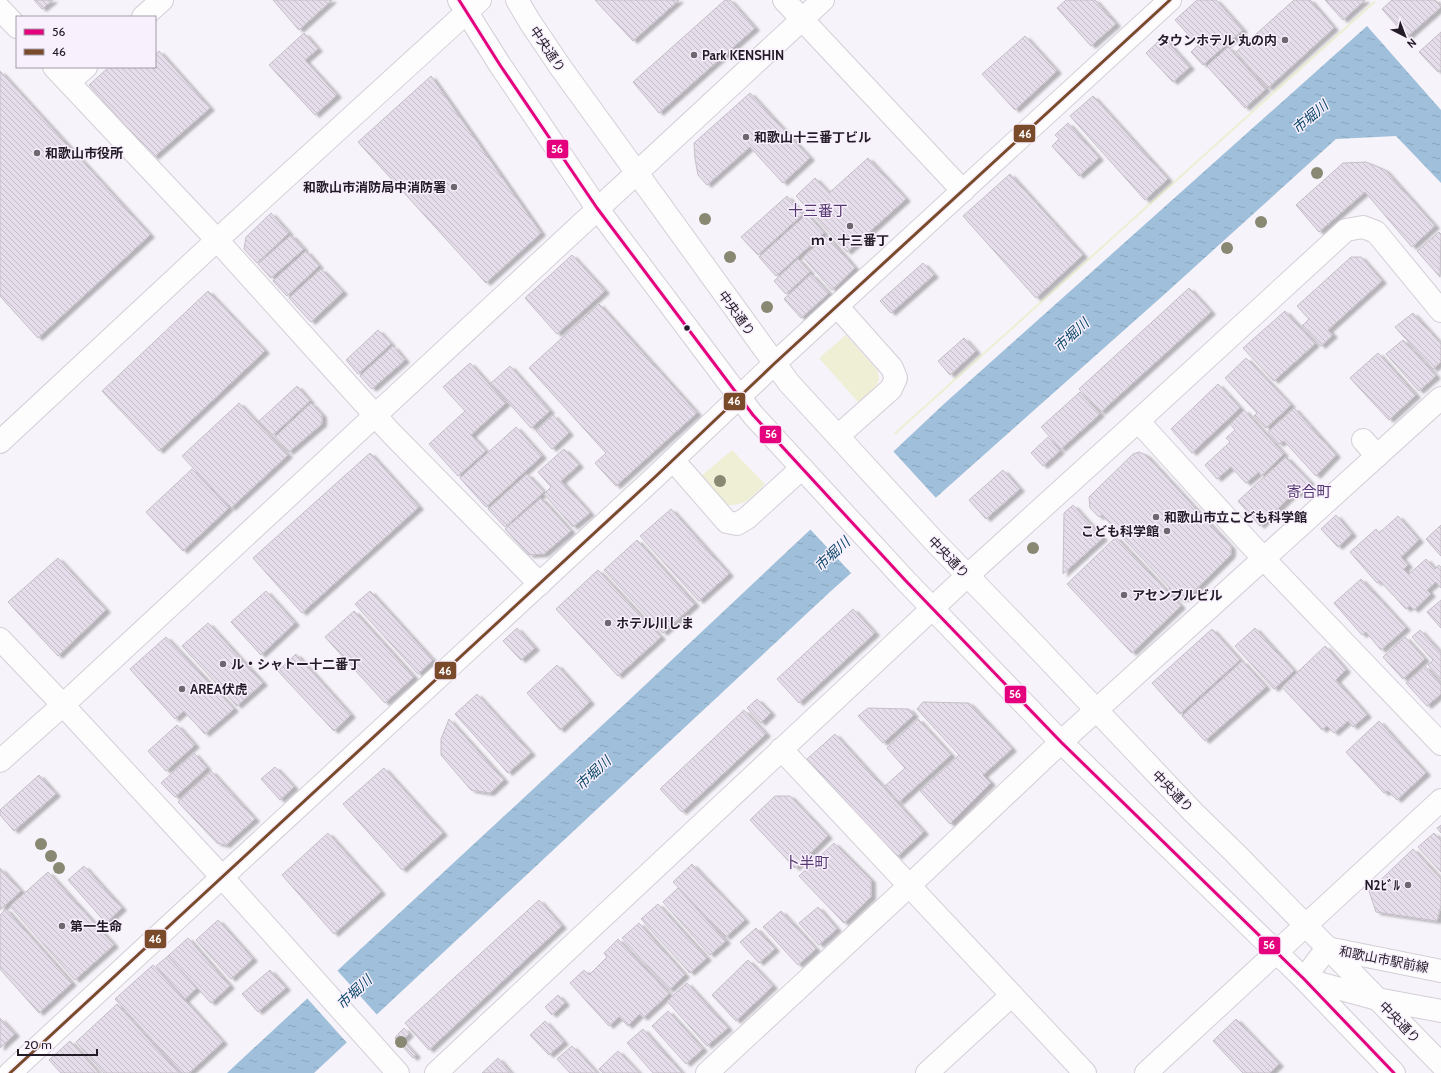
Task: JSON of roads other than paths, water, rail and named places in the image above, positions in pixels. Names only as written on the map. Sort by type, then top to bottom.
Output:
[{"type":"main road","points":[[144,16],[162,0]]},
{"type":"main road","name":"中央通り","points":[[517,0],[561,68],[789,384],[967,576],[1030,640],[1194,813],[1441,1064]]},
{"type":"main road","points":[[784,0],[963,191]]},
{"type":"main road","points":[[0,761],[63,705],[597,208],[823,0]]},
{"type":"main road","points":[[10,1073],[540,584],[739,396],[837,306],[963,191],[1112,64],[1170,0]]},
{"type":"main road","points":[[0,442],[468,4],[500,65],[597,208],[753,415],[932,608],[1061,742],[1304,979],[1394,1073]]},
{"type":"main road","points":[[0,9],[16,26]]},
{"type":"main road","points":[[83,68],[62,75],[217,240],[374,415],[540,584]]},
{"type":"main road","points":[[436,1073],[932,608],[1346,230],[1363,227],[1376,232],[1441,311]]},
{"type":"main road","points":[[837,306],[892,368],[896,378],[890,389],[838,436]]},
{"type":"main road","points":[[707,1073],[910,885],[1061,742],[1264,558],[1370,448],[1441,398]]},
{"type":"main road","points":[[1138,421],[1264,558],[1441,744]]},
{"type":"main road","points":[[673,460],[727,522],[737,524],[747,518],[802,468]]},
{"type":"main road","points":[[0,639],[222,877],[398,1073]]},
{"type":"main road","points":[[781,749],[910,885],[1084,1073]]},
{"type":"main road","points":[[1146,1073],[1441,800]]},
{"type":"main road","points":[[1304,979],[1327,948]]},
{"type":"main road","name":"和歌山市駅前線","points":[[1327,948],[1441,971]]},
{"type":"main road","points":[[1304,979],[1377,999],[1441,1011]]},
{"type":"main road","points":[[927,1073],[1012,995]]},
{"type":"water","name":"市堀川","points":[[1367,26],[1441,110],[1441,183],[1396,136],[1336,139],[1167,292],[831,591],[314,1073],[227,1073],[626,703],[945,403]]},
{"type":"place","name":"タウンホテル 丸の内","points":[[1285,40]]},
{"type":"place","name":"Park KENSHIN","points":[[694,55]]},
{"type":"place","name":"和歌山十三番丁ビル","points":[[746,137]]},
{"type":"place","name":"和歌山市役所","points":[[37,153]]},
{"type":"place","name":"和歌山市消防局中消防署","points":[[454,187]]},
{"type":"place","name":"ｍ・十三番丁","points":[[850,226]]},
{"type":"place","name":"和歌山市立こども科学館","points":[[1156,517]]},
{"type":"place","name":"こども科学館","points":[[1167,531]]},
{"type":"place","name":"アセンブルビル","points":[[1124,595]]},
{"type":"place","name":"ホテル川しま","points":[[608,623]]},
{"type":"place","name":"ル・シャトー十二番丁","points":[[223,664]]},
{"type":"place","name":"AREA伏虎","points":[[182,689]]},
{"type":"place","name":"N2ﾋﾞﾙ","points":[[1408,885]]},
{"type":"place","name":"第一生命","points":[[62,926]]},
{"type":"district","name":"十三番丁","points":[[818,211]]},
{"type":"district","name":"寄合町","points":[[1309,492]]},
{"type":"district","name":"卜半町","points":[[807,863]]}]
